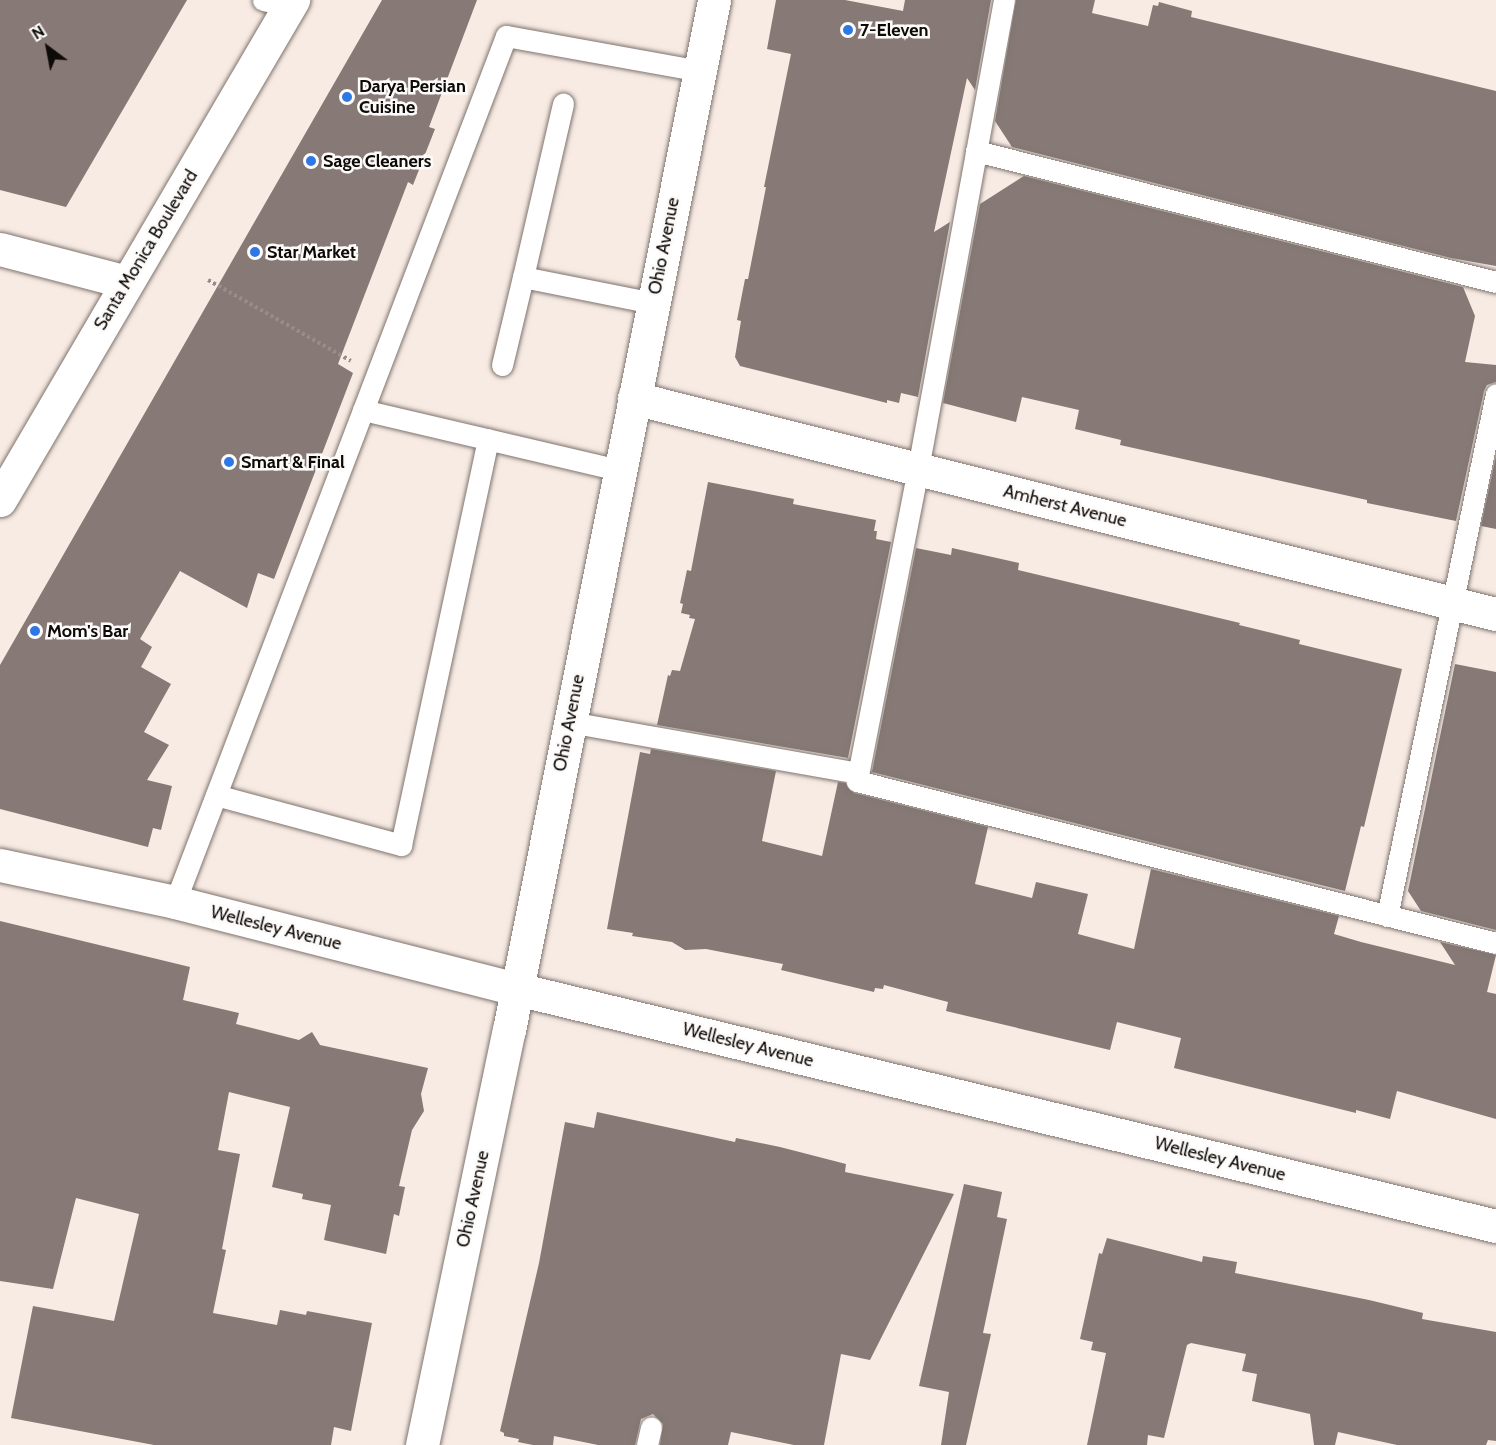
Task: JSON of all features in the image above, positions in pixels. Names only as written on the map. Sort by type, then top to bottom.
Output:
[{"type":"street","name":"Ohio Avenue","points":[[422,1445],[517,989],[714,0]]},
{"type":"street","name":"Santa Monica Boulevard","points":[[0,500],[9,466],[127,282],[281,2]]},
{"type":"street","points":[[0,249],[127,282]]},
{"type":"street","name":"Amherst Avenue","points":[[634,398],[1496,614]]},
{"type":"street","name":"Wellesley Avenue","points":[[0,865],[175,902],[517,989],[1496,1226]]},
{"type":"lane","points":[[1004,0],[918,469],[857,781],[1496,943]]},
{"type":"lane","points":[[175,902],[506,36],[700,71]]},
{"type":"lane","points":[[502,365],[563,104]]},
{"type":"lane","points":[[976,151],[1496,282]]},
{"type":"lane","points":[[522,277],[653,303]]},
{"type":"lane","points":[[1387,916],[1496,394]]},
{"type":"lane","points":[[363,410],[620,470]]},
{"type":"lane","points":[[216,795],[401,845],[488,439]]},
{"type":"lane","points":[[569,722],[859,773]]},
{"type":"path","points":[[208,280],[376,375]]},
{"type":"building","points":[[0,0],[187,0],[66,207],[0,190]]},
{"type":"building","points":[[382,0],[477,0],[429,127],[435,129],[413,185],[408,182],[338,364],[353,373],[274,579],[258,573],[247,608],[180,571],[140,639],[152,647],[141,667],[171,684],[144,732],[169,745],[147,780],[172,786],[161,830],[153,828],[148,847],[0,809],[0,665]]},
{"type":"building","points":[[776,0],[845,0],[903,11],[905,0],[991,0],[975,90],[967,78],[934,232],[950,222],[918,397],[901,393],[899,403],[887,400],[887,403],[740,366],[735,357],[741,321],[737,320],[745,279],[748,279],[791,54],[767,49]]},
{"type":"building","points":[[1016,0],[1095,0],[1092,13],[1148,26],[1153,5],[1158,6],[1159,2],[1192,11],[1191,17],[1496,91],[1496,266],[1451,258],[1012,147],[995,121]]},
{"type":"building","points":[[1024,176],[1463,287],[1475,316],[1465,362],[1496,365],[1496,382],[1487,385],[1484,391],[1456,521],[1367,503],[1367,500],[1120,445],[1121,440],[1075,429],[1079,410],[1022,397],[1016,422],[943,403],[980,204]]},
{"type":"building","points":[[1496,456],[1496,529],[1481,526]]},
{"type":"building","points":[[708,482],[794,499],[793,504],[876,520],[874,531],[877,531],[876,539],[891,542],[848,758],[657,725],[668,675],[670,676],[672,670],[680,671],[695,619],[681,613],[683,604],[680,603],[687,570],[691,571]]},
{"type":"building","points":[[916,548],[951,555],[952,548],[1019,563],[1018,570],[1240,623],[1239,625],[1300,640],[1299,644],[1402,669],[1364,827],[1361,826],[1345,891],[872,772]]},
{"type":"building","points":[[1455,664],[1496,672],[1496,930],[1421,911],[1408,891]]},
{"type":"building","points":[[651,749],[776,771],[762,841],[822,856],[838,782],[845,783],[854,793],[988,827],[975,884],[1032,898],[1036,882],[1088,894],[1078,934],[1134,949],[1151,869],[1339,916],[1334,934],[1361,942],[1455,965],[1440,942],[1496,955],[1487,992],[1496,994],[1496,1119],[1397,1091],[1390,1119],[1356,1110],[1356,1113],[1174,1068],[1181,1038],[1117,1022],[1110,1050],[946,1011],[948,1002],[884,985],[883,989],[875,988],[874,992],[781,970],[783,964],[706,949],[685,950],[672,942],[632,936],[633,933],[607,929],[640,752],[650,754]]},
{"type":"building","points":[[0,921],[190,967],[183,1000],[239,1013],[236,1024],[299,1040],[312,1032],[320,1045],[428,1068],[421,1094],[424,1111],[412,1130],[399,1186],[405,1187],[399,1216],[394,1214],[386,1254],[324,1240],[331,1205],[302,1199],[303,1194],[272,1187],[290,1107],[229,1092],[218,1150],[240,1154],[222,1249],[226,1250],[213,1313],[277,1325],[280,1310],[306,1315],[307,1311],[372,1323],[351,1431],[334,1427],[331,1445],[154,1445],[11,1418],[33,1306],[114,1321],[139,1214],[76,1198],[53,1289],[0,1281]]},
{"type":"building","points":[[597,1112],[735,1142],[736,1138],[780,1147],[846,1164],[845,1172],[954,1194],[870,1360],[841,1354],[824,1445],[794,1445],[731,1432],[728,1445],[660,1445],[663,1424],[653,1414],[641,1419],[635,1445],[598,1445],[554,1436],[553,1445],[533,1445],[518,1442],[519,1439],[504,1436],[504,1433],[500,1431],[539,1263],[565,1122],[594,1128]]},
{"type":"building","points":[[964,1184],[1002,1192],[997,1217],[1007,1219],[983,1333],[991,1334],[966,1445],[941,1445],[949,1392],[919,1386]]},
{"type":"building","points":[[1107,1238],[1202,1262],[1203,1256],[1237,1262],[1235,1273],[1423,1313],[1422,1319],[1496,1332],[1496,1441],[1488,1440],[1486,1445],[1397,1445],[1338,1432],[1335,1445],[1314,1445],[1310,1414],[1252,1401],[1257,1374],[1242,1371],[1246,1354],[1191,1343],[1187,1345],[1164,1438],[1148,1435],[1147,1445],[1087,1445],[1106,1353],[1091,1350],[1093,1342],[1080,1339],[1099,1253],[1102,1254]]},
{"type":"place","name":"7-Eleven","points":[[848,30]]},
{"type":"place","name":"Darya Persian Cuisine","points":[[347,97]]},
{"type":"place","name":"Sage Cleaners","points":[[311,161]]},
{"type":"place","name":"Star Market","points":[[255,252]]},
{"type":"place","name":"Smart & Final","points":[[229,462]]},
{"type":"place","name":"Mom's Bar","points":[[35,631]]}]
